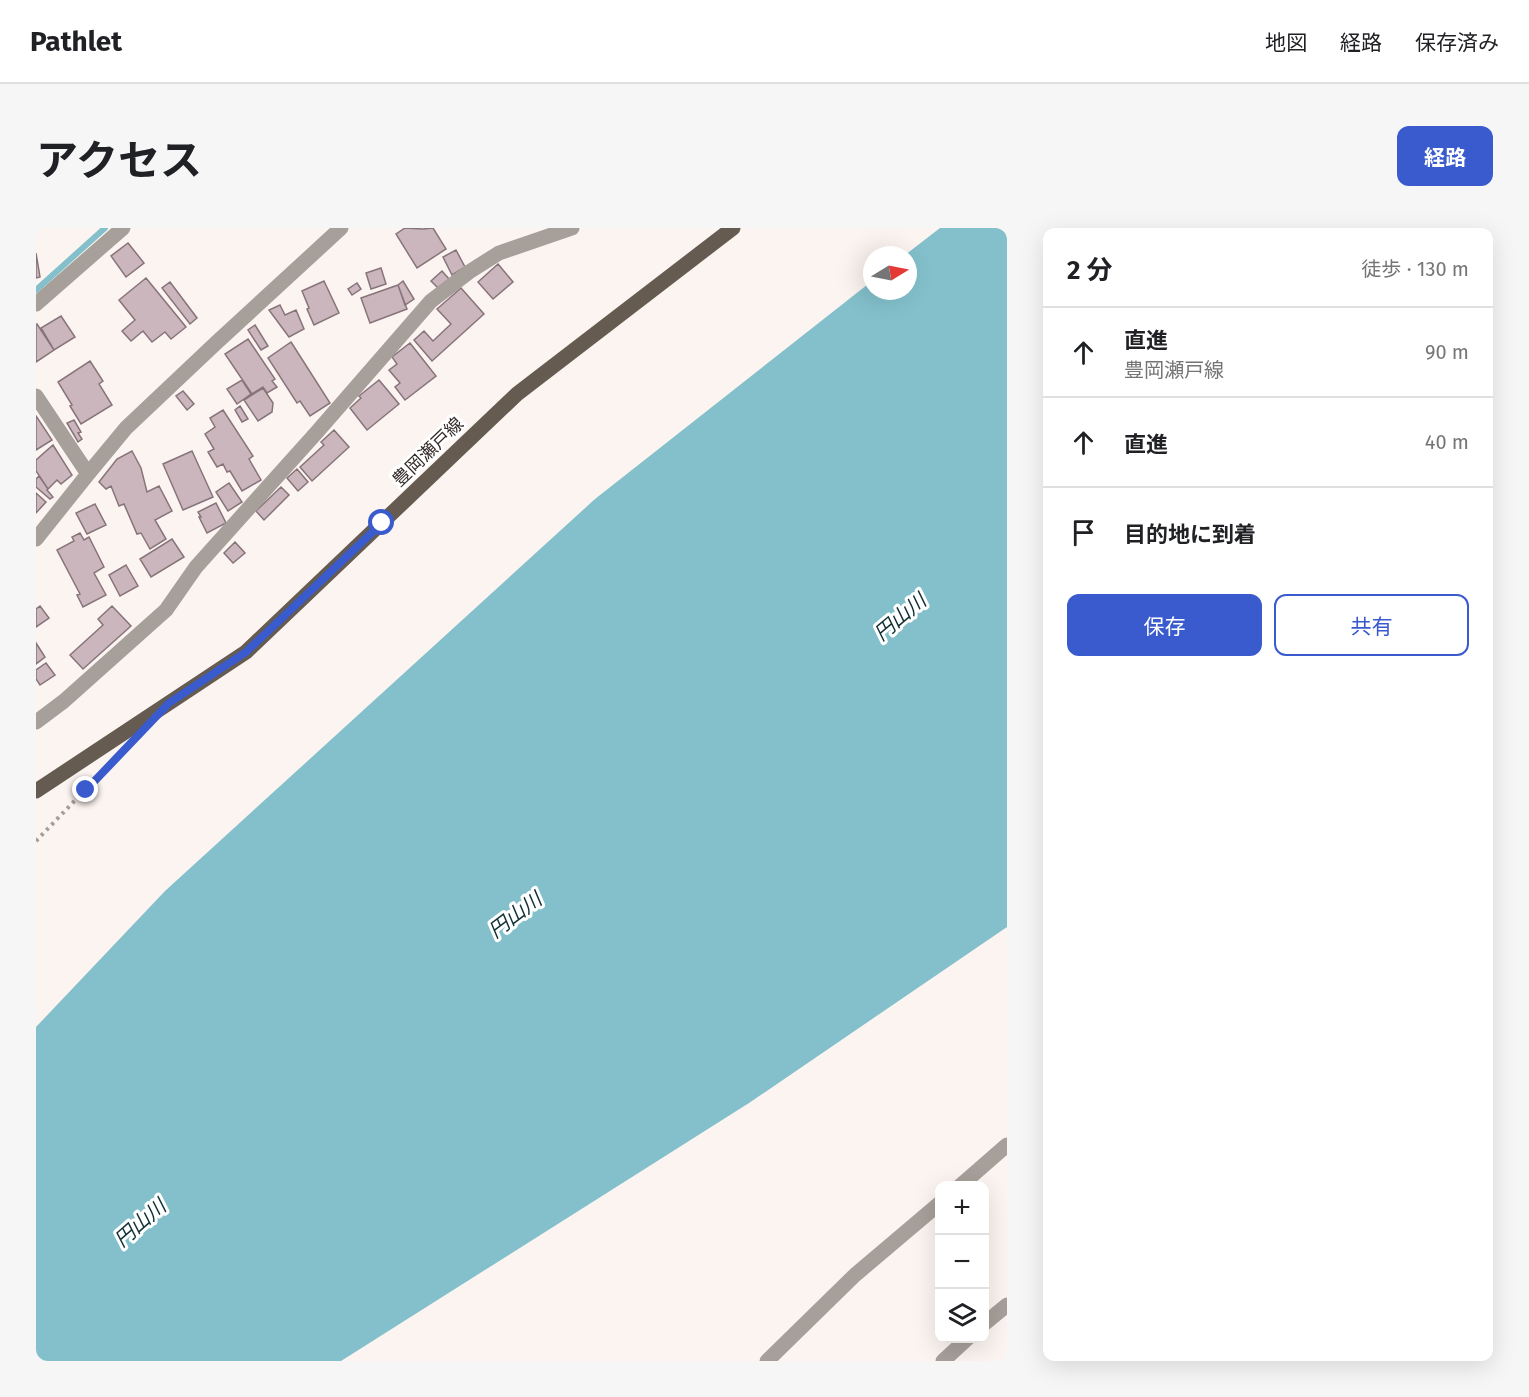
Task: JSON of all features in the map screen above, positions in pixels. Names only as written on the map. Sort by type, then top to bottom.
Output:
[{"type":"main road","name":"豊岡瀬戸線","points":[[36,791],[246,652],[517,394],[733,228]]},
{"type":"street","points":[[36,304],[123,228]]},
{"type":"street","points":[[36,539],[126,428],[341,228]]},
{"type":"street","points":[[36,722],[64,701],[166,610],[196,567],[431,301],[499,253],[572,228]]},
{"type":"street","points":[[36,396],[88,474]]},
{"type":"street","points":[[965,1181],[1007,1145]]},
{"type":"street","points":[[767,1361],[855,1275],[935,1206]]},
{"type":"street","points":[[989,1320],[1007,1305]]},
{"type":"street","points":[[943,1361],[963,1343]]},
{"type":"path","points":[[36,841],[111,764]]},
{"type":"water","name":"円山川","points":[[940,228],[1007,228],[1007,927],[749,1103],[341,1361],[36,1361],[36,1027],[165,891],[595,499],[863,288],[863,300],[917,300],[917,246]]},
{"type":"building","points":[[405,228],[433,228],[446,249],[417,268],[396,234]]},
{"type":"building","points":[[128,243],[144,263],[126,277],[111,256]]},
{"type":"building","points":[[456,250],[465,267],[452,275],[443,257]]},
{"type":"building","points":[[36,253],[40,277],[36,278]]},
{"type":"building","points":[[498,264],[513,282],[493,299],[478,282]]},
{"type":"building","points":[[381,268],[386,284],[371,289],[366,273]]},
{"type":"building","points":[[442,271],[449,279],[438,288],[431,281]]},
{"type":"building","points":[[146,278],[186,327],[171,339],[165,332],[152,342],[143,331],[131,341],[122,331],[135,320],[119,300]]},
{"type":"building","points":[[324,281],[339,313],[314,325],[302,291]]},
{"type":"building","points":[[403,281],[414,299],[405,305],[398,285]]},
{"type":"building","points":[[170,282],[197,318],[190,324],[162,288]]},
{"type":"building","points":[[357,283],[361,289],[352,295],[348,289]]},
{"type":"building","points":[[398,285],[407,309],[370,323],[361,298]]},
{"type":"building","points":[[461,288],[484,314],[432,361],[414,340],[424,331],[433,341],[451,324],[437,309]]},
{"type":"building","points":[[280,305],[285,315],[296,310],[304,329],[289,337],[269,310]]},
{"type":"building","points":[[61,316],[75,337],[54,350],[41,328]]},
{"type":"building","points":[[36,325],[54,350],[36,362]]},
{"type":"building","points":[[255,325],[268,346],[261,350],[248,330]]},
{"type":"building","points":[[248,339],[275,379],[272,381],[277,387],[267,393],[263,387],[252,394],[225,354]]},
{"type":"building","points":[[291,342],[330,403],[310,416],[300,401],[297,403],[268,358]]},
{"type":"building","points":[[410,343],[436,376],[405,400],[395,387],[400,383],[389,370],[397,364],[392,357]]},
{"type":"building","points":[[90,361],[103,381],[99,384],[112,405],[81,424],[58,382]]},
{"type":"building","points":[[242,380],[251,394],[237,404],[227,389]]},
{"type":"building","points":[[379,380],[399,404],[367,430],[350,408],[361,398],[359,396]]},
{"type":"building","points":[[263,388],[273,403],[272,412],[258,421],[244,400]]},
{"type":"building","points":[[183,391],[194,404],[187,410],[176,396]]},
{"type":"building","points":[[240,406],[248,419],[242,422],[235,410]]},
{"type":"building","points":[[223,410],[253,456],[249,459],[261,480],[242,491],[230,471],[227,472],[223,464],[217,467],[208,452],[214,449],[205,434],[215,427],[210,418]]},
{"type":"building","points":[[36,416],[52,440],[36,450]]},
{"type":"building","points":[[74,420],[81,432],[78,433],[82,439],[78,442],[67,423]]},
{"type":"building","points":[[334,430],[349,447],[312,481],[300,467],[324,445],[321,442]]},
{"type":"building","points":[[53,445],[72,475],[61,484],[57,480],[48,489],[36,471],[36,460]]},
{"type":"building","points":[[132,451],[141,468],[147,492],[159,486],[172,511],[155,520],[166,539],[150,549],[141,533],[137,534],[124,504],[119,506],[111,486],[106,489],[99,482],[117,459]]},
{"type":"building","points":[[192,451],[213,497],[183,510],[163,464]]},
{"type":"building","points":[[297,469],[308,482],[298,491],[287,478]]},
{"type":"building","points":[[39,476],[53,497],[50,499],[36,487],[36,479]]},
{"type":"building","points":[[229,483],[242,502],[228,511],[216,492]]},
{"type":"building","points":[[281,487],[289,495],[264,520],[256,511]]},
{"type":"building","points":[[36,493],[46,502],[36,513]]},
{"type":"building","points":[[216,503],[226,523],[207,533],[198,512]]},
{"type":"building","points":[[95,504],[106,525],[87,534],[76,513]]},
{"type":"building","points":[[80,533],[84,540],[89,537],[104,567],[94,573],[106,595],[83,607],[77,595],[80,594],[57,550],[74,541],[72,537]]},
{"type":"building","points":[[172,539],[184,557],[151,577],[140,559]]},
{"type":"building","points":[[235,542],[245,553],[233,563],[224,553]]},
{"type":"building","points":[[126,565],[138,586],[120,596],[109,575]]},
{"type":"building","points":[[40,606],[49,618],[36,627],[36,609]]},
{"type":"building","points":[[112,606],[131,626],[83,669],[70,655],[103,625],[98,619]]},
{"type":"building","points":[[36,643],[45,657],[36,664]]},
{"type":"building","points":[[46,663],[55,675],[40,685],[36,679],[36,670]]},
{"type":"waterway","points":[[36,290],[105,228]]},
{"type":"route","points":[[86,790],[169,703],[246,652],[382,523]]}]
